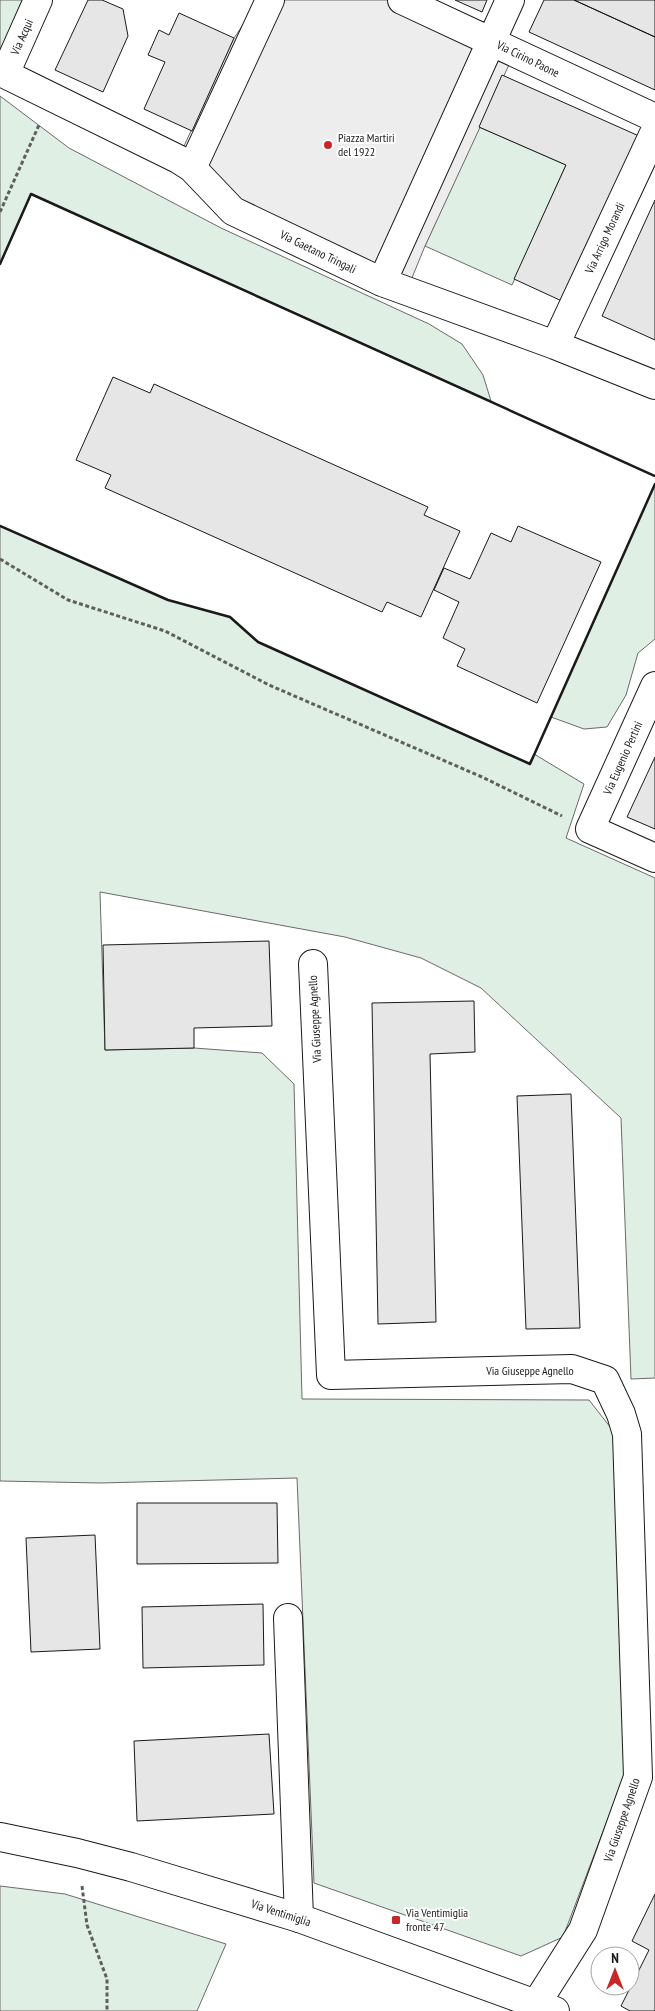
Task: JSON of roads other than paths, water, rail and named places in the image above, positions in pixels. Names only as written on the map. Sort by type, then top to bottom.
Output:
[{"type":"street","name":"Via Acqui","points":[[5,74],[38,0]]},
{"type":"street","points":[[192,168],[270,0]]},
{"type":"street","name":"Via Cirino Paone","points":[[402,0],[491,41],[514,54],[655,118]]},
{"type":"street","points":[[382,282],[510,0]]},
{"type":"street","name":"Via Gaetano Tringali","points":[[5,74],[178,159],[192,168],[233,211],[382,282],[555,345],[655,384]]},
{"type":"street","name":"Via Arrigo Morandi","points":[[555,345],[655,131]]},
{"type":"street","name":"Via Eugenio Pertini","points":[[655,686],[590,829],[655,858]]},
{"type":"street","name":"Via Giuseppe Agnello","points":[[313,964],[331,1375],[572,1369],[606,1380],[627,1434],[638,1778],[583,1930],[545,2008]]},
{"type":"street","points":[[288,1618],[299,1918]]},
{"type":"street","name":"Via Ventimiglia","points":[[0,1837],[78,1852],[130,1866],[299,1918],[545,2008]]},
{"type":"place","name":"Piazza Martiri del 1922","points":[[328,145]]},
{"type":"place","name":"Via Ventimiglia fronte 47","points":[[396,1920]]}]
